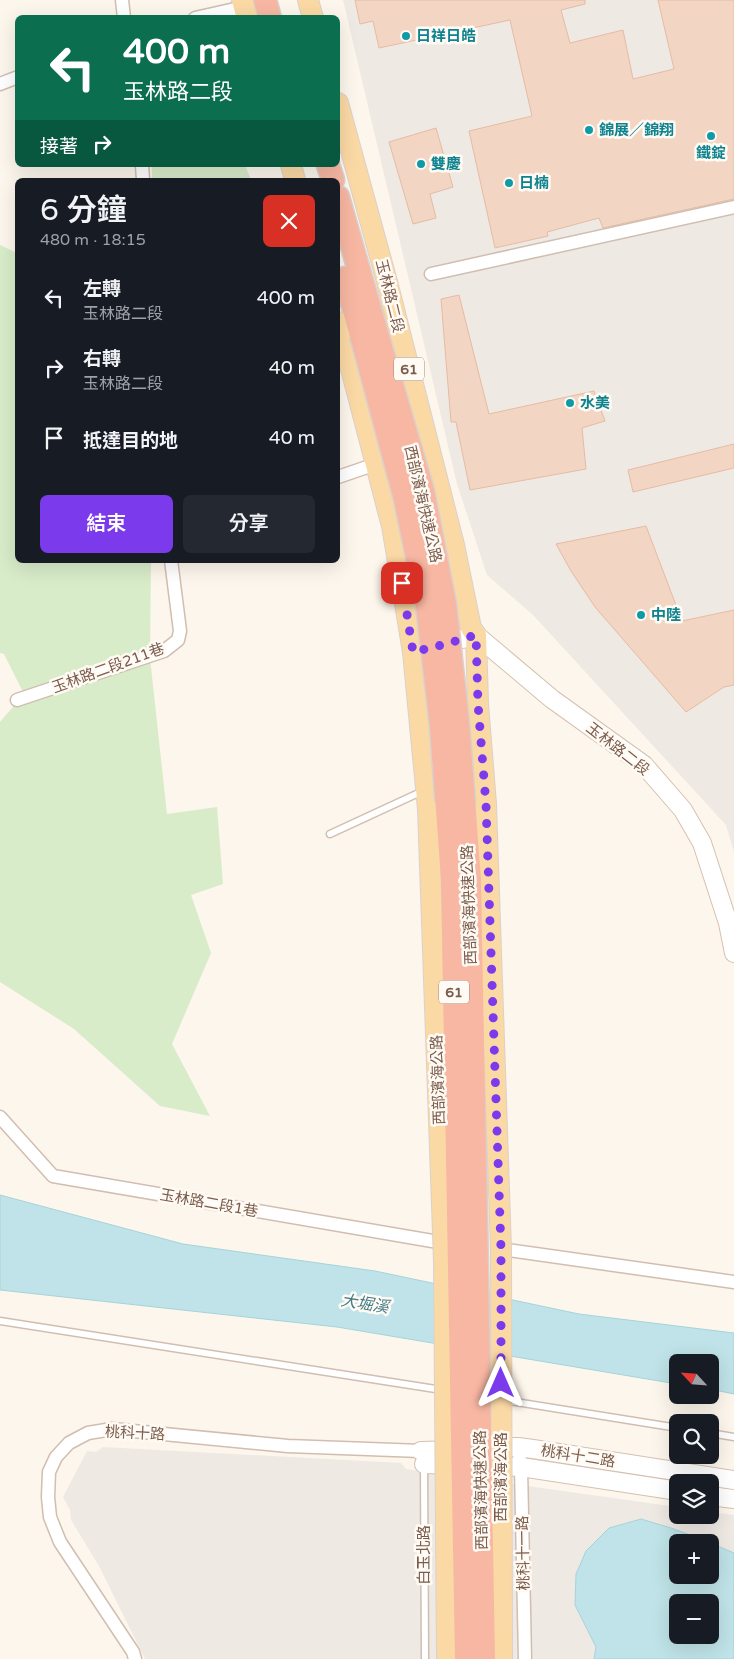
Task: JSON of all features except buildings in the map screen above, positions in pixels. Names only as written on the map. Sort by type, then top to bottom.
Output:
[{"type":"highway","points":[[265,0],[269,15]]},
{"type":"highway","points":[[281,0],[285,15]]},
{"type":"highway","name":"西部濱海快速公路","points":[[340,206],[427,605],[441,726],[452,879],[466,1659]]},
{"type":"highway","name":"西部濱海快速公路","points":[[340,258],[368,332],[423,491],[445,604],[458,722],[470,880],[484,1659]]},
{"type":"main road","points":[[308,0],[312,15]]},
{"type":"main road","name":"玉林路二段","points":[[340,110],[362,186],[440,489],[471,628],[476,635]]},
{"type":"main road","name":"61","points":[[340,329],[392,526],[413,652]]},
{"type":"main road","name":"西部濱海公路","points":[[476,635],[478,704],[486,804],[501,1249],[502,1659]]},
{"type":"main road","name":"西部濱海公路","points":[[413,652],[427,799],[444,1243],[447,1659]]},
{"type":"street","points":[[122,0],[124,15]]},
{"type":"street","points":[[210,15],[244,8]]},
{"type":"street","points":[[0,84],[15,77]]},
{"type":"street","points":[[431,274],[734,207]]},
{"type":"street","points":[[340,475],[376,464]]},
{"type":"street","name":"玉林路二段211巷","points":[[17,700],[164,650],[178,640],[180,631],[171,563]]},
{"type":"street","points":[[413,652],[442,650],[476,635]]},
{"type":"street","name":"玉林路二段","points":[[476,635],[552,700],[644,765],[683,810],[702,843],[728,923],[734,953]]},
{"type":"street","name":"玉林路二段1巷","points":[[0,1117],[53,1176],[444,1243]]},
{"type":"street","points":[[501,1249],[734,1282]]},
{"type":"street","name":"桃科十路","points":[[136,1659],[60,1542],[50,1518],[48,1498],[49,1472],[56,1457],[69,1443],[88,1433],[112,1430],[422,1458]]},
{"type":"street","name":"桃科十二路","points":[[422,1458],[518,1447],[734,1480]]},
{"type":"street","name":"桃科十一路","points":[[518,1447],[521,1467],[525,1659]]},
{"type":"street","name":"桃科十二路","points":[[422,1458],[521,1467],[669,1490]]},
{"type":"street","points":[[719,1497],[734,1499]]},
{"type":"lane","points":[[424,768],[453,766]]},
{"type":"lane","points":[[330,834],[427,799]]},
{"type":"lane","points":[[0,1321],[466,1394]]},
{"type":"lane","points":[[476,1396],[486,1397]]},
{"type":"lane","points":[[495,1399],[669,1427]]},
{"type":"lane","points":[[719,1434],[734,1437]]},
{"type":"lane","name":"白玉北路","points":[[422,1458],[425,1659]]},
{"type":"shaded area","points":[[343,0],[734,0],[734,852],[726,825],[533,615],[487,575],[457,484]]},
{"type":"shaded area","points":[[103,1447],[401,1463],[406,1469],[669,1506],[669,1524],[719,1524],[719,1513],[734,1515],[734,1659],[145,1659],[99,1566],[71,1520],[70,1510],[63,1497],[87,1451],[96,1452]]},
{"type":"green space","points":[[152,167],[246,167],[250,178],[152,178]]},
{"type":"green space","points":[[0,245],[15,252],[15,563],[151,563],[150,658],[167,814],[217,807],[223,884],[191,895],[211,953],[172,1044],[210,1116],[160,1106],[74,1029],[0,982],[0,722],[24,694],[4,654],[0,653]]},
{"type":"water","name":"大堀溪","points":[[0,1195],[183,1244],[375,1271],[579,1314],[734,1333],[734,1394],[719,1391],[719,1354],[669,1354],[669,1383],[337,1327],[0,1290]]},
{"type":"water","points":[[641,1519],[687,1534],[669,1534],[669,1584],[719,1584],[719,1547],[734,1553],[734,1659],[594,1659],[596,1647],[575,1605],[576,1574],[586,1551],[609,1528]]},
{"type":"place","name":"日祥日皓","points":[[406,36]]},
{"type":"place","name":"錦展／錦翔","points":[[589,130]]},
{"type":"place","name":"鐵錠","points":[[711,136]]},
{"type":"place","name":"雙慶","points":[[421,164]]},
{"type":"place","name":"日楠","points":[[509,183]]},
{"type":"place","name":"水美","points":[[570,403]]},
{"type":"place","name":"中陸","points":[[641,615]]},
{"type":"route","points":[[402,583],[413,652],[476,635],[478,704],[486,804],[494,1088],[501,1249],[501,1383]]}]
